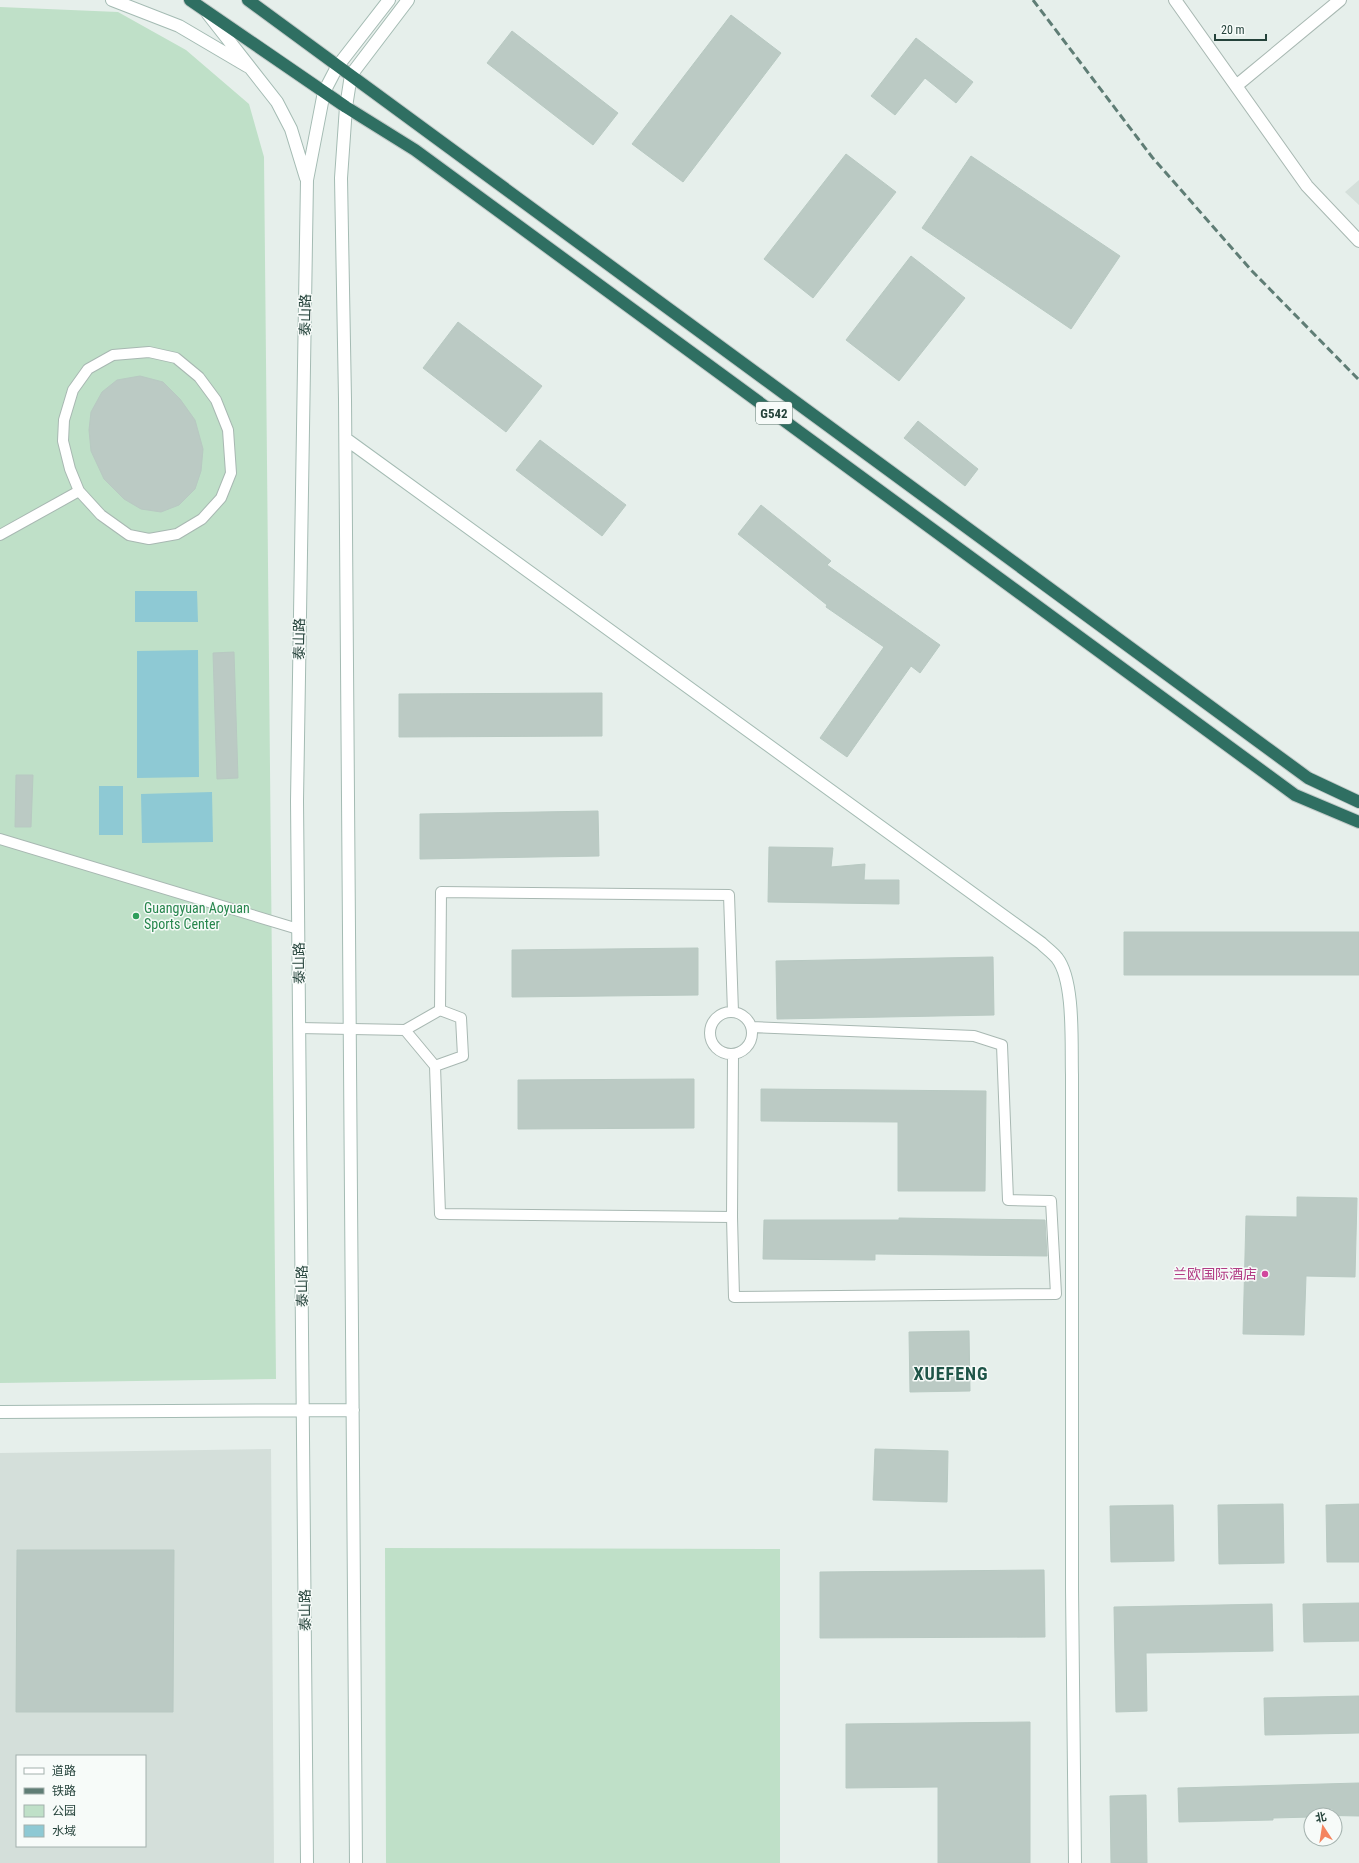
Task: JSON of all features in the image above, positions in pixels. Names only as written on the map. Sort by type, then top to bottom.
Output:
[{"type":"highway","name":"G542","points":[[190,0],[346,107],[415,150],[1295,795],[1359,822]]},
{"type":"highway","name":"G542","points":[[248,0],[337,67],[351,75],[1308,778],[1359,802]]},
{"type":"street","points":[[112,0],[179,26],[253,70]]},
{"type":"street","name":"泰山路","points":[[307,1863],[297,801],[307,180],[324,92],[337,67],[389,0]]},
{"type":"street","points":[[356,1863],[346,439],[341,178],[346,107],[351,75],[408,0]]},
{"type":"street","points":[[1175,0],[1307,186],[1359,241]]},
{"type":"street","points":[[1236,86],[1340,0]]},
{"type":"street","points":[[203,8],[277,102],[291,129],[307,180]]},
{"type":"street","points":[[346,439],[1041,943],[1057,958],[1066,979],[1070,1005],[1072,1075],[1072,1590],[1076,1863]]},
{"type":"street","points":[[0,1412],[353,1410]]},
{"type":"lane","points":[[149,352],[176,358],[199,376],[216,400],[228,430],[231,473],[221,498],[202,519],[177,534],[149,539],[129,535],[101,515],[79,490],[68,462],[64,441],[64,420],[73,390],[88,369],[113,355],[149,352]]},
{"type":"lane","points":[[0,535],[79,490]]},
{"type":"lane","points":[[0,839],[298,929]]},
{"type":"lane","points":[[440,1010],[441,892],[729,895],[733,1012]]},
{"type":"lane","points":[[299,1028],[405,1030],[440,1010]]},
{"type":"lane","points":[[435,1066],[463,1056],[461,1018],[440,1010]]},
{"type":"lane","points":[[733,1012],[745,1016],[752,1027],[752,1040],[745,1050],[733,1055],[719,1052],[710,1040],[710,1026],[720,1015],[733,1012]]},
{"type":"lane","points":[[733,1055],[732,1217],[734,1297],[1056,1294],[1051,1201],[1008,1200],[1002,1044],[974,1036],[752,1027]]},
{"type":"lane","points":[[405,1030],[435,1066],[440,1214],[732,1217]]},
{"type":"shaded area","points":[[1359,180],[1359,205],[1345,192]]},
{"type":"shaded area","points":[[271,1449],[274,1863],[0,1863],[0,1453]]},
{"type":"green space","name":"Guangyuan Aoyuan Sports Center","points":[[0,7],[118,12],[186,50],[249,104],[264,157],[276,1379],[0,1383]]},
{"type":"green space","points":[[385,1548],[780,1549],[780,1863],[386,1863]]},
{"type":"water","points":[[135,591],[197,591],[198,622],[135,622]]},
{"type":"water","points":[[198,650],[199,777],[137,778],[137,651]]},
{"type":"water","points":[[99,786],[123,786],[123,835],[99,835]]},
{"type":"water","points":[[212,792],[213,842],[142,843],[141,794]]},
{"type":"building","points":[[731,15],[781,53],[683,182],[632,144]]},
{"type":"building","points":[[512,31],[618,113],[593,145],[487,63]]},
{"type":"building","points":[[916,38],[973,82],[956,103],[925,78],[895,115],[871,96]]},
{"type":"building","points":[[846,154],[896,192],[813,298],[764,259]]},
{"type":"building","points":[[971,156],[1120,256],[1071,329],[922,228]]},
{"type":"building","points":[[911,256],[965,298],[899,381],[846,340]]},
{"type":"building","points":[[458,322],[542,386],[506,432],[423,368]]},
{"type":"building","points":[[140,376],[163,382],[180,399],[195,420],[203,449],[201,471],[195,489],[179,505],[161,512],[141,509],[124,499],[104,479],[91,451],[89,430],[91,412],[102,392],[117,380]]},
{"type":"building","points":[[918,421],[978,469],[965,486],[904,438]]},
{"type":"building","points":[[540,440],[626,505],[602,536],[516,470]]},
{"type":"building","points":[[761,505],[831,561],[827,565],[940,645],[920,673],[911,666],[847,757],[820,738],[884,647],[826,607],[827,605],[738,534]]},
{"type":"building","points":[[234,652],[238,778],[217,779],[213,653]]},
{"type":"building","points":[[602,693],[602,736],[399,737],[399,694]]},
{"type":"building","points":[[16,775],[33,775],[31,827],[15,827]]},
{"type":"building","points":[[598,811],[599,856],[420,859],[420,814]]},
{"type":"building","points":[[769,847],[833,848],[831,867],[865,864],[864,880],[899,880],[899,904],[768,902]]},
{"type":"building","points":[[1124,932],[1359,932],[1359,975],[1124,975]]},
{"type":"building","points":[[698,948],[698,995],[512,997],[512,950]]},
{"type":"building","points":[[993,957],[994,1015],[777,1019],[776,961]]},
{"type":"building","points":[[694,1079],[694,1128],[518,1129],[518,1080]]},
{"type":"building","points":[[761,1089],[986,1091],[985,1191],[898,1191],[898,1122],[761,1121]]},
{"type":"building","points":[[1297,1197],[1357,1198],[1355,1277],[1306,1276],[1304,1335],[1243,1334],[1246,1216],[1297,1217]]},
{"type":"building","points":[[899,1218],[1045,1220],[1047,1256],[875,1254],[875,1260],[763,1259],[764,1220],[899,1220]]},
{"type":"building","points":[[969,1331],[970,1391],[910,1392],[909,1332]]},
{"type":"building","points":[[875,1449],[948,1451],[947,1502],[873,1500]]},
{"type":"building","points":[[1283,1504],[1284,1563],[1219,1564],[1218,1505]]},
{"type":"building","points":[[1359,1504],[1359,1562],[1327,1562],[1326,1505]]},
{"type":"building","points":[[1173,1505],[1174,1561],[1111,1562],[1110,1506]]},
{"type":"building","points":[[17,1550],[174,1550],[173,1712],[16,1712]]},
{"type":"building","points":[[1044,1570],[1045,1637],[820,1638],[820,1572]]},
{"type":"building","points":[[1359,1603],[1359,1641],[1304,1642],[1303,1604]]},
{"type":"building","points":[[1272,1604],[1273,1651],[1146,1653],[1147,1711],[1116,1712],[1114,1607]]},
{"type":"building","points":[[1359,1696],[1359,1733],[1265,1735],[1264,1698]]},
{"type":"building","points":[[1030,1722],[1030,1863],[938,1863],[938,1787],[846,1788],[846,1724]]},
{"type":"building","points":[[1359,1783],[1359,1816],[1343,1816],[1343,1807],[1303,1807],[1303,1817],[1273,1818],[1273,1820],[1179,1822],[1178,1788]]},
{"type":"building","points":[[1146,1795],[1147,1863],[1111,1863],[1110,1796]]},
{"type":"railway","points":[[1033,0],[1152,157],[1252,271],[1359,380]]},
{"type":"place","name":"Guangyuan Aoyuan Sports Center","points":[[136,916]]},
{"type":"place","name":"兰欧国际酒店","points":[[1265,1274]]},
{"type":"district","name":"XUEFENG","points":[[951,1373]]}]
